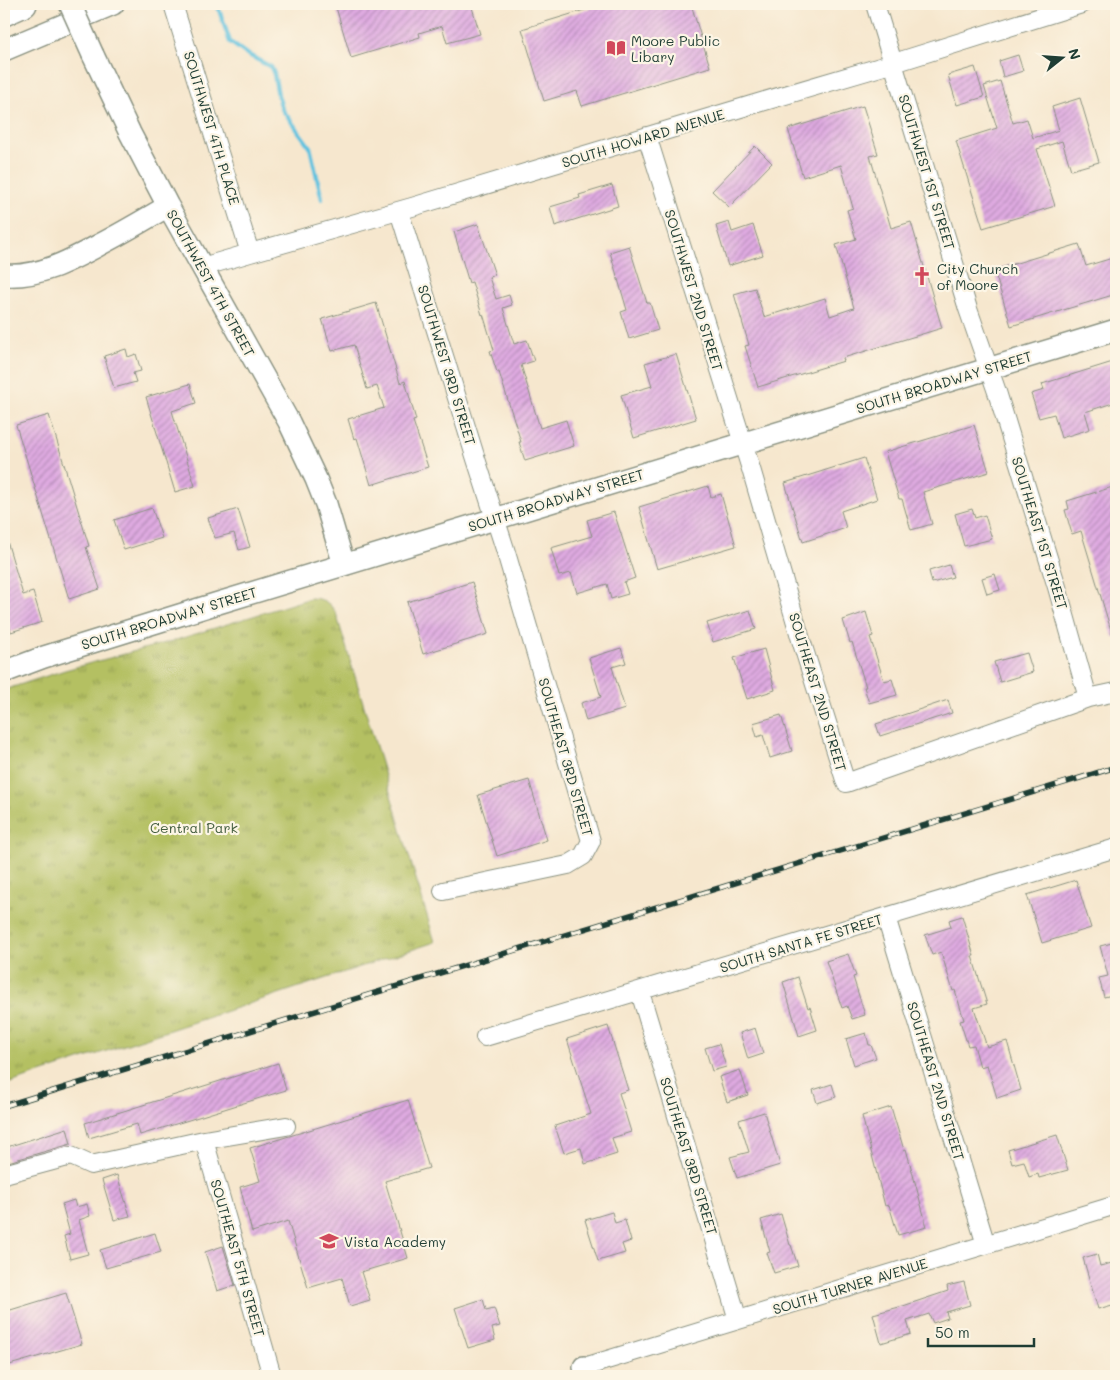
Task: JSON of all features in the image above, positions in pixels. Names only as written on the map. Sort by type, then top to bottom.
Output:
[{"type":"highway","points":[[4,13],[24,4]]},
{"type":"main road","name":"SOUTHWEST 4TH STREET","points":[[70,4],[130,133],[168,206],[268,382],[302,446],[326,504],[344,565]]},
{"type":"main road","points":[[4,50],[113,4]]},
{"type":"main road","points":[[4,276],[25,275],[59,265],[139,224],[168,206]]},
{"type":"main road","name":"SOUTH BROADWAY STREET","points":[[4,672],[44,657],[152,623],[1114,330]]},
{"type":"street","name":"SOUTHWEST 4TH PLACE","points":[[173,4],[250,253]]},
{"type":"street","name":"SOUTHWEST 1ST STREET","points":[[875,4],[988,369]]},
{"type":"street","name":"SOUTH HOWARD AVENUE","points":[[202,267],[400,211],[894,63],[1082,4]]},
{"type":"street","name":"SOUTHWEST 2ND STREET","points":[[647,136],[742,443]]},
{"type":"street","name":"SOUTHWEST 3RD STREET","points":[[400,211],[495,518]]},
{"type":"street","name":"SOUTHEAST 1ST STREET","points":[[988,369],[997,392],[1057,587],[1088,698]]},
{"type":"street","name":"SOUTHEAST 2ND STREET","points":[[742,443],[754,476],[801,640],[846,783],[1088,698],[1116,692]]},
{"type":"street","name":"SOUTHEAST 3RD STREET","points":[[443,891],[568,865],[583,856],[591,841],[495,518]]},
{"type":"street","name":"SOUTH SANTA FE STREET","points":[[485,1037],[1116,848]]},
{"type":"street","name":"SOUTHEAST 2ND STREET","points":[[886,917],[986,1245]]},
{"type":"street","name":"SOUTHEAST 3RD STREET","points":[[640,992],[738,1320]]},
{"type":"street","points":[[4,1174],[71,1156],[91,1166],[204,1140],[286,1126]]},
{"type":"street","name":"SOUTHEAST 5TH STREET","points":[[204,1140],[272,1376]]},
{"type":"street","name":"SOUTH TURNER AVENUE","points":[[586,1372],[738,1320],[1116,1205]]},
{"type":"green space","name":"Central Park","points":[[311,598],[326,602],[336,613],[435,942],[4,1085],[4,690],[65,670],[173,641]]},
{"type":"building","points":[[335,4],[471,4],[480,34],[447,43],[442,26],[419,33],[420,37],[351,58]]},
{"type":"building","name":"Moore Public Libary","points":[[604,4],[691,4],[710,67],[582,106],[577,91],[544,101],[522,29]]},
{"type":"building","points":[[1018,55],[1023,71],[1003,77],[999,61]]},
{"type":"building","points":[[975,67],[984,97],[957,105],[948,75]]},
{"type":"building","points":[[1000,81],[1013,123],[1027,119],[1033,138],[1059,130],[1052,107],[1080,98],[1099,162],[1071,170],[1062,141],[1037,149],[1055,206],[983,228],[956,141],[997,128],[984,86]]},
{"type":"building","points":[[863,106],[878,154],[870,156],[891,228],[911,222],[942,328],[843,358],[844,361],[758,387],[745,346],[749,345],[734,294],[755,288],[764,317],[825,298],[830,316],[854,308],[836,245],[856,239],[847,210],[853,208],[841,165],[803,177],[788,129]]},
{"type":"building","points":[[755,146],[772,163],[729,207],[712,191]]},
{"type":"building","points":[[612,185],[618,206],[555,226],[550,207],[580,198],[579,195]]},
{"type":"building","points":[[729,222],[732,232],[753,225],[763,255],[728,266],[716,226]]},
{"type":"building","points":[[478,224],[495,275],[489,277],[496,299],[509,295],[512,305],[503,308],[514,344],[527,340],[534,361],[521,365],[540,428],[566,420],[574,446],[525,461],[499,372],[497,372],[490,351],[494,350],[483,314],[472,282],[469,283],[454,232]]},
{"type":"building","points":[[1079,244],[1086,266],[1116,257],[1116,294],[1011,326],[994,270]]},
{"type":"building","points":[[629,246],[647,303],[650,303],[658,330],[629,339],[621,312],[627,310],[610,252]]},
{"type":"building","points":[[376,303],[400,383],[405,381],[416,420],[413,421],[428,467],[371,485],[357,438],[354,439],[348,419],[384,408],[377,386],[367,389],[354,345],[332,351],[322,319]]},
{"type":"building","points":[[126,349],[128,357],[136,354],[141,371],[133,373],[136,382],[114,388],[104,356]]},
{"type":"building","points":[[676,354],[696,419],[634,438],[621,395],[652,386],[645,363]]},
{"type":"building","points":[[1116,361],[1116,402],[1085,412],[1090,429],[1061,438],[1054,414],[1039,418],[1031,394],[1044,390],[1042,384]]},
{"type":"building","points":[[190,384],[196,403],[172,411],[195,486],[175,492],[146,397]]},
{"type":"building","points":[[49,415],[89,546],[86,547],[100,589],[69,599],[16,425]]},
{"type":"building","points":[[974,425],[989,472],[923,492],[932,524],[911,530],[902,499],[899,499],[885,452]]},
{"type":"building","points":[[864,458],[877,499],[841,511],[846,528],[803,542],[785,483]]},
{"type":"building","points":[[708,486],[711,497],[721,494],[736,546],[657,569],[639,507]]},
{"type":"building","points":[[1116,486],[1116,541],[1110,543],[1116,563],[1116,637],[1113,637],[1081,531],[1072,534],[1065,510],[1069,509],[1067,501]]},
{"type":"building","points":[[152,508],[162,538],[124,550],[114,520]]},
{"type":"building","points":[[238,509],[250,547],[239,550],[234,533],[215,538],[208,518]]},
{"type":"building","points":[[972,509],[975,518],[985,515],[992,539],[964,546],[955,514]]},
{"type":"building","points":[[614,512],[635,578],[624,582],[628,594],[611,599],[607,584],[577,593],[571,573],[559,576],[551,548],[592,536],[587,520]]},
{"type":"building","points":[[7,541],[23,595],[33,592],[42,622],[11,632],[8,620],[4,621],[4,542]]},
{"type":"building","points":[[949,565],[953,577],[932,583],[929,571]]},
{"type":"building","points":[[995,574],[1000,590],[987,594],[982,578]]},
{"type":"building","points":[[472,582],[488,634],[423,654],[407,602]]},
{"type":"building","points":[[750,610],[756,629],[713,642],[707,623]]},
{"type":"building","points":[[866,612],[873,636],[870,637],[884,681],[892,679],[897,695],[869,703],[852,642],[850,643],[843,620]]},
{"type":"building","points":[[621,648],[626,663],[612,667],[625,709],[586,721],[581,703],[601,697],[589,658]]},
{"type":"building","points":[[764,649],[775,690],[747,699],[734,658]]},
{"type":"building","points":[[1027,653],[1033,672],[1000,682],[994,662]]},
{"type":"building","points":[[948,700],[952,713],[880,736],[876,724]]},
{"type":"building","points":[[781,715],[792,751],[770,758],[763,735],[757,737],[753,723]]},
{"type":"building","points":[[529,780],[547,840],[497,856],[478,795]]},
{"type":"building","points":[[1076,880],[1091,928],[1042,943],[1027,895]]},
{"type":"building","points":[[962,916],[987,1004],[974,1008],[987,1047],[1007,1041],[1021,1090],[997,1098],[987,1065],[980,1067],[974,1045],[968,1046],[960,1021],[964,1020],[941,952],[932,955],[925,935],[951,927],[949,920]]},
{"type":"building","points":[[1116,942],[1116,994],[1104,997],[1099,978],[1108,976],[1100,946]]},
{"type":"building","points":[[848,954],[856,976],[853,977],[865,1015],[852,1019],[847,1006],[842,1008],[826,961]]},
{"type":"building","points":[[798,977],[817,1030],[799,1036],[783,982]]},
{"type":"building","points":[[608,1026],[628,1090],[619,1093],[631,1132],[612,1138],[617,1154],[585,1164],[581,1148],[564,1153],[555,1126],[591,1114],[567,1039]]},
{"type":"building","points":[[755,1028],[763,1054],[748,1059],[740,1033]]},
{"type":"building","points":[[866,1033],[869,1045],[871,1045],[876,1058],[854,1065],[846,1039]]},
{"type":"building","points":[[719,1044],[726,1067],[712,1071],[705,1048]]},
{"type":"building","points":[[278,1063],[286,1090],[140,1135],[137,1124],[89,1138],[85,1123]]},
{"type":"building","points":[[740,1070],[748,1095],[727,1102],[719,1077]]},
{"type":"building","points":[[832,1084],[836,1097],[817,1103],[813,1090]]},
{"type":"building","points":[[408,1100],[429,1168],[385,1181],[408,1258],[361,1272],[370,1300],[350,1306],[342,1278],[308,1288],[288,1221],[252,1232],[240,1187],[260,1181],[250,1148]]},
{"type":"building","points":[[891,1107],[904,1150],[906,1149],[927,1227],[898,1235],[889,1205],[885,1206],[862,1116]]},
{"type":"building","points":[[764,1112],[780,1165],[737,1178],[730,1157],[749,1152],[739,1120]]},
{"type":"building","points":[[67,1128],[71,1144],[8,1162],[4,1148]]},
{"type":"building","points":[[1057,1135],[1068,1170],[1039,1178],[1038,1174],[1029,1177],[1024,1161],[1012,1164],[1008,1150]]},
{"type":"building","points":[[117,1175],[130,1216],[114,1220],[102,1180]]},
{"type":"building","points":[[74,1200],[76,1207],[87,1204],[90,1216],[79,1220],[88,1254],[70,1259],[64,1236],[70,1234],[62,1204]]},
{"type":"building","points":[[612,1212],[615,1223],[625,1220],[631,1241],[622,1244],[625,1253],[598,1261],[585,1220]]},
{"type":"building","points":[[781,1214],[798,1266],[774,1273],[767,1253],[770,1252],[761,1220]]},
{"type":"building","points":[[155,1233],[161,1252],[106,1268],[100,1250]]},
{"type":"building","points":[[223,1246],[235,1285],[217,1291],[205,1252]]},
{"type":"building","points":[[1097,1254],[1100,1266],[1112,1263],[1116,1275],[1116,1304],[1098,1309],[1083,1258]]},
{"type":"building","points":[[964,1282],[970,1305],[946,1312],[948,1318],[933,1323],[929,1314],[907,1321],[911,1334],[881,1343],[873,1314],[948,1291],[947,1286]]},
{"type":"building","points":[[66,1293],[82,1344],[6,1366],[4,1357],[4,1312]]},
{"type":"building","points":[[483,1299],[486,1310],[494,1308],[500,1326],[492,1328],[495,1340],[468,1348],[455,1308]]},
{"type":"waterway","points":[[217,4],[230,42],[245,53],[271,67],[282,109],[310,147],[322,199]]},
{"type":"railway","points":[[4,1106],[1116,767]]},
{"type":"place","name":"Moore Public Libary","points":[[616,48]]},
{"type":"place","name":"City Church of Moore","points":[[922,276]]},
{"type":"place","name":"Vista Academy","points":[[329,1241]]}]
